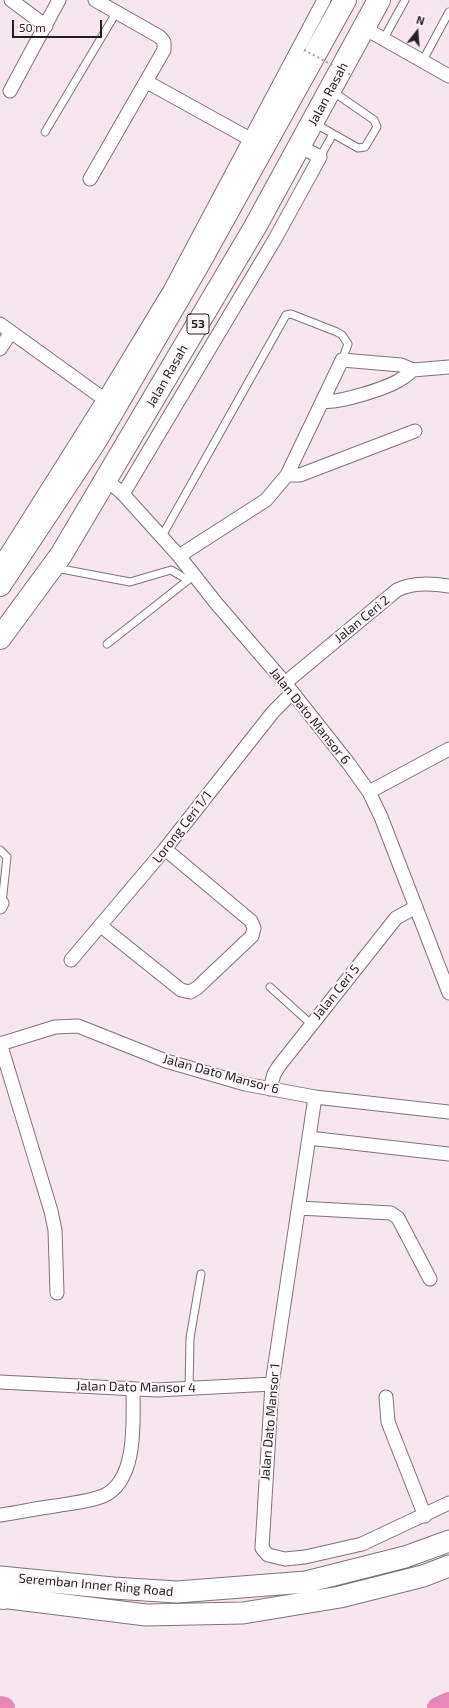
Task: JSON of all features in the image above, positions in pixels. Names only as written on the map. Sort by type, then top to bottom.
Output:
[{"type":"highway","name":"53","points":[[0,585],[96,440],[199,263],[345,0]]},
{"type":"highway","name":"Jalan Rasah","points":[[0,638],[52,567],[106,479],[255,227],[379,0]]},
{"type":"main road","name":"Seremban Inner Ring Road","points":[[1,1587],[113,1588],[177,1592],[306,1582],[405,1557],[449,1541]]},
{"type":"main road","name":"Seremban Inner Ring Road","points":[[1,1587],[146,1615],[243,1613],[340,1597],[422,1576],[449,1566]]},
{"type":"street","points":[[11,0],[46,26]]},
{"type":"street","points":[[10,91],[59,0]]},
{"type":"street","points":[[90,179],[164,50],[164,42],[160,37],[95,0]]},
{"type":"street","points":[[0,564],[104,399],[170,290],[324,0]]},
{"type":"street","points":[[364,28],[449,76]]},
{"type":"street","points":[[147,82],[250,140]]},
{"type":"street","points":[[123,494],[275,239],[320,157],[299,146]]},
{"type":"street","points":[[255,227],[275,239]]},
{"type":"street","points":[[0,324],[104,399]]},
{"type":"street","points":[[0,349],[11,332]]},
{"type":"street","points":[[179,556],[266,500],[287,475],[342,360],[401,365],[413,370],[449,367]]},
{"type":"street","points":[[323,401],[336,402],[349,399],[400,380],[413,370]]},
{"type":"street","points":[[287,475],[300,476],[415,431]]},
{"type":"street","name":"Jalan Dato Mansor 6","points":[[106,479],[123,494],[179,556],[191,578],[216,603],[288,688],[349,764],[369,792],[381,817],[449,993]]},
{"type":"street","name":"Jalan Ceri 2","points":[[288,688],[397,590],[407,585],[417,584],[449,586]]},
{"type":"street","name":"Lorong Ceri 1/1","points":[[71,960],[165,849],[273,712],[288,688]]},
{"type":"street","points":[[369,792],[449,749]]},
{"type":"street","points":[[101,926],[182,990],[190,992],[197,988],[252,936],[254,928],[251,921],[165,849]]},
{"type":"street","name":"Jalan Ceri 5","points":[[270,1089],[274,1074],[279,1066],[396,918],[416,907]]},
{"type":"street","name":"Jalan Dato Mansor 6","points":[[0,1043],[54,1027],[78,1026],[166,1061],[224,1078],[270,1089],[315,1097],[449,1112]]},
{"type":"street","points":[[0,1043],[51,1211],[55,1230],[57,1293]]},
{"type":"street","name":"Jalan Dato Mansor 1","points":[[315,1097],[272,1384],[261,1544],[265,1553],[272,1557],[285,1559],[305,1557],[348,1548],[362,1544],[425,1516],[449,1503]]},
{"type":"street","points":[[309,1138],[449,1154]]},
{"type":"street","points":[[299,1208],[391,1213],[398,1218],[430,1279]]},
{"type":"street","name":"Jalan Dato Mansor 4","points":[[0,1382],[133,1389],[189,1389],[272,1384]]},
{"type":"street","points":[[0,1515],[75,1502],[103,1496],[110,1492],[125,1471],[130,1458],[133,1433],[133,1389]]},
{"type":"street","points":[[386,1397],[388,1422],[425,1516]]},
{"type":"lane","points":[[383,40],[405,0]]},
{"type":"lane","points":[[422,62],[449,12]]},
{"type":"lane","points":[[45,132],[116,13]]},
{"type":"lane","points":[[313,123],[358,148],[365,147],[377,127],[374,120],[330,90]]},
{"type":"lane","points":[[320,157],[333,134]]},
{"type":"lane","points":[[162,536],[286,315],[291,314],[342,335],[348,344],[342,360]]},
{"type":"lane","points":[[52,567],[130,582],[171,570],[191,578]]},
{"type":"lane","points":[[107,644],[191,578]]},
{"type":"lane","points":[[0,850],[7,857],[1,905]]},
{"type":"lane","points":[[270,987],[311,1024]]},
{"type":"lane","points":[[189,1389],[190,1338],[201,1274]]},
{"type":"path","points":[[304,50],[353,76]]},
{"type":"waterway","points":[[438,1708],[449,1703]]},
{"type":"waterway","points":[[0,1707],[4,1708]]}]
